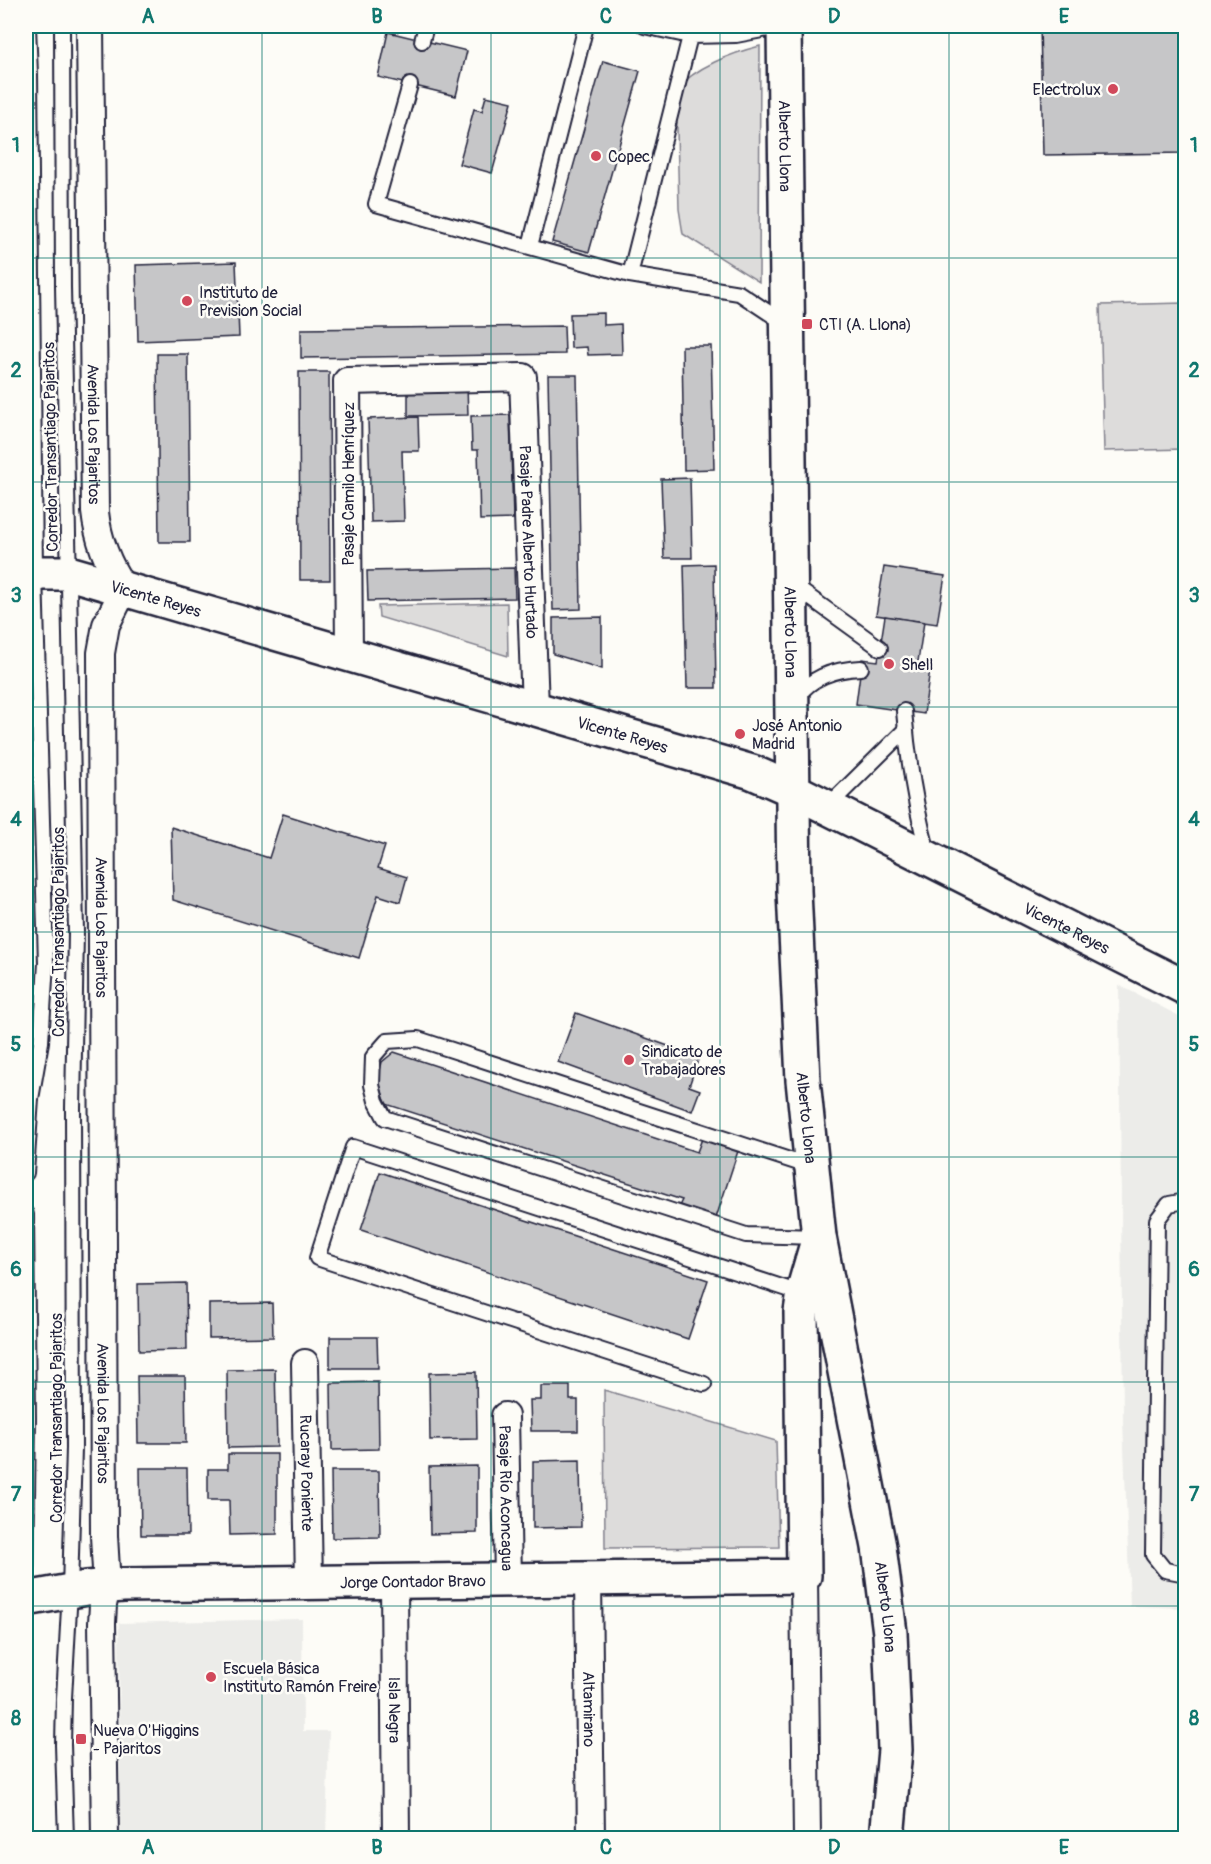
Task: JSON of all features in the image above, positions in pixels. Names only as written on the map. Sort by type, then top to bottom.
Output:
[{"type":"street","name":"Avenida Los Pajaritos","points":[[90,26],[95,512],[103,550],[111,570],[124,589],[106,625],[100,653],[104,1536],[107,1586],[102,1623],[105,1839]]},
{"type":"street","name":"Alberto Llona","points":[[784,26],[790,584],[798,992],[811,1167],[819,1237],[884,1574],[893,1674],[895,1750],[887,1839]]},
{"type":"street","name":"Pasaje Camilo Henríquez","points":[[349,655],[347,381],[523,377]]},
{"type":"street","name":"Pasaje Padre Alberto Hurtado","points":[[523,377],[535,708]]},
{"type":"street","name":"Vicente Reyes","points":[[30,574],[69,573],[752,772],[793,790],[1185,988]]},
{"type":"street","name":"Alberto Llona","points":[[807,1839],[800,1340],[803,1294],[819,1237]]},
{"type":"street","name":"Rucaray Poniente","points":[[305,1363],[309,1583]]},
{"type":"street","name":"Pasaje Río Aconcagua","points":[[506,1416],[508,1580]]},
{"type":"street","name":"Jorge Contador Bravo","points":[[26,1599],[70,1590],[107,1586],[804,1576]]},
{"type":"street","name":"Altamirano","points":[[588,1579],[591,1839]]},
{"type":"street","name":"Isla Negra","points":[[394,1582],[396,1839]]},
{"type":"street","points":[[895,1750],[902,1839]]},
{"type":"lane","name":"Corredor Transantiago Pajaritos","points":[[26,1173],[31,1099],[41,1042],[46,963],[30,574],[30,74],[28,26]]},
{"type":"lane","name":"Corredor Transantiago Pajaritos","points":[[62,26],[63,298],[76,932],[73,1109],[74,1448],[63,1733],[66,1839]]},
{"type":"lane","points":[[422,41],[426,26]]},
{"type":"lane","points":[[530,246],[586,26]]},
{"type":"lane","points":[[644,26],[690,36],[736,35],[784,26]]},
{"type":"lane","points":[[630,275],[690,36]]},
{"type":"lane","points":[[410,85],[376,204],[630,275],[739,293],[787,325]]},
{"type":"lane","points":[[790,584],[880,648]]},
{"type":"lane","points":[[792,704],[812,681],[844,669],[861,668]]},
{"type":"lane","points":[[904,711],[910,774],[918,817],[930,860]]},
{"type":"lane","points":[[827,807],[905,730]]},
{"type":"lane","points":[[811,1167],[418,1039],[387,1041],[373,1057],[372,1085],[376,1101],[385,1118],[746,1235],[819,1237]]},
{"type":"lane","points":[[704,1384],[317,1258],[353,1147],[803,1294]]},
{"type":"lane","points":[[1185,1201],[1169,1204],[1157,1220],[1153,1556],[1165,1570],[1185,1574]]},
{"type":"lane","name":"Corredor Transantiago Pajaritos","points":[[26,1214],[28,1418],[26,1581]]},
{"type":"shaded area","points":[[760,46],[759,282],[683,234],[679,209],[676,90],[693,74],[715,62]]},
{"type":"shaded area","points":[[1185,303],[1185,449],[1104,451],[1100,305]]},
{"type":"shaded area","points":[[507,603],[508,656],[379,617],[378,606]]},
{"type":"shaded area","points":[[1119,985],[1185,1019],[1185,1608],[1130,1606],[1123,1420]]},
{"type":"shaded area","points":[[604,1390],[776,1441],[779,1547],[605,1548]]},
{"type":"shaded area","name":"Escuela Básica Instituto Ramón Freire","points":[[302,1619],[303,1731],[329,1731],[326,1838],[120,1838],[119,1623]]},
{"type":"building","name":"Electrolux","points":[[1040,26],[1186,26],[1186,153],[1043,155]]},
{"type":"building","points":[[388,32],[467,51],[456,96],[378,77]]},
{"type":"building","name":"Copec","points":[[603,61],[640,71],[589,252],[552,242]]},
{"type":"building","points":[[486,96],[512,102],[492,173],[459,164],[474,109],[482,111]]},
{"type":"building","name":"Instituto de Prevision Social","points":[[236,262],[239,337],[138,341],[136,265]]},
{"type":"building","points":[[604,313],[604,325],[621,324],[622,354],[588,355],[587,347],[571,348],[570,314]]},
{"type":"building","points":[[564,326],[565,354],[301,358],[301,329]]},
{"type":"building","points":[[682,346],[711,346],[714,469],[684,470]]},
{"type":"building","points":[[157,354],[188,354],[190,542],[159,542]]},
{"type":"building","points":[[299,372],[329,372],[330,580],[300,580]]},
{"type":"building","points":[[548,375],[577,375],[581,609],[553,610]]},
{"type":"building","points":[[467,386],[468,415],[408,416],[408,387]]},
{"type":"building","points":[[510,415],[513,519],[480,520],[478,450],[472,450],[471,416]]},
{"type":"building","points":[[418,417],[419,451],[402,451],[404,521],[371,522],[368,419]]},
{"type":"building","points":[[690,478],[692,558],[664,558],[661,479]]},
{"type":"building","points":[[714,564],[716,688],[687,688],[684,565]]},
{"type":"building","points":[[884,567],[945,576],[937,624],[876,615]]},
{"type":"building","points":[[514,568],[515,598],[368,601],[367,571]]},
{"type":"building","name":"Shell","points":[[885,616],[924,622],[917,668],[930,669],[924,714],[856,704],[862,659],[878,661]]},
{"type":"building","points":[[602,617],[602,669],[553,654],[553,618]]},
{"type":"building","points":[[283,814],[385,846],[378,868],[407,877],[400,902],[378,895],[359,958],[173,900],[171,827],[269,858]]},
{"type":"building","name":"Sindicato de Trabajadores","points":[[576,1013],[699,1057],[689,1086],[700,1090],[692,1111],[558,1062]]},
{"type":"building","points":[[394,1052],[697,1152],[703,1136],[739,1148],[716,1218],[679,1206],[682,1200],[386,1104],[378,1079],[382,1062]]},
{"type":"building","points":[[380,1172],[708,1280],[688,1339],[361,1230]]},
{"type":"building","points":[[186,1283],[187,1350],[139,1351],[138,1284]]},
{"type":"building","points":[[272,1303],[273,1337],[209,1338],[209,1304]]},
{"type":"building","points":[[330,1337],[377,1337],[378,1368],[330,1368]]},
{"type":"building","points":[[275,1369],[277,1447],[228,1448],[227,1370]]},
{"type":"building","points":[[476,1372],[477,1439],[430,1440],[429,1373]]},
{"type":"building","points":[[137,1376],[185,1376],[186,1443],[138,1443]]},
{"type":"building","points":[[378,1382],[379,1449],[332,1450],[331,1383]]},
{"type":"building","points":[[541,1386],[570,1386],[570,1400],[578,1400],[578,1431],[531,1431],[530,1400],[541,1400]]},
{"type":"building","points":[[228,1454],[277,1454],[277,1534],[230,1535],[229,1500],[208,1500],[208,1469],[228,1469]]},
{"type":"building","points":[[580,1460],[581,1527],[533,1528],[533,1461]]},
{"type":"building","points":[[477,1466],[477,1533],[430,1534],[429,1467]]},
{"type":"building","points":[[140,1468],[187,1468],[188,1535],[141,1535]]},
{"type":"building","points":[[331,1471],[379,1471],[380,1537],[332,1538]]},
{"type":"place","name":"Electrolux","points":[[1113,89]]},
{"type":"place","name":"Copec","points":[[596,156]]},
{"type":"place","name":"Instituto de Prevision Social","points":[[187,301]]},
{"type":"place","name":"CTI (A. Llona)","points":[[807,324]]},
{"type":"place","name":"Shell","points":[[889,664]]},
{"type":"place","name":"José Antonio Madrid","points":[[740,734]]},
{"type":"place","name":"Sindicato de Trabajadores","points":[[629,1060]]},
{"type":"place","name":"Escuela Básica Instituto Ramón Freire","points":[[211,1677]]},
{"type":"place","name":"Nueva O'Higgins - Pajaritos","points":[[81,1739]]}]
